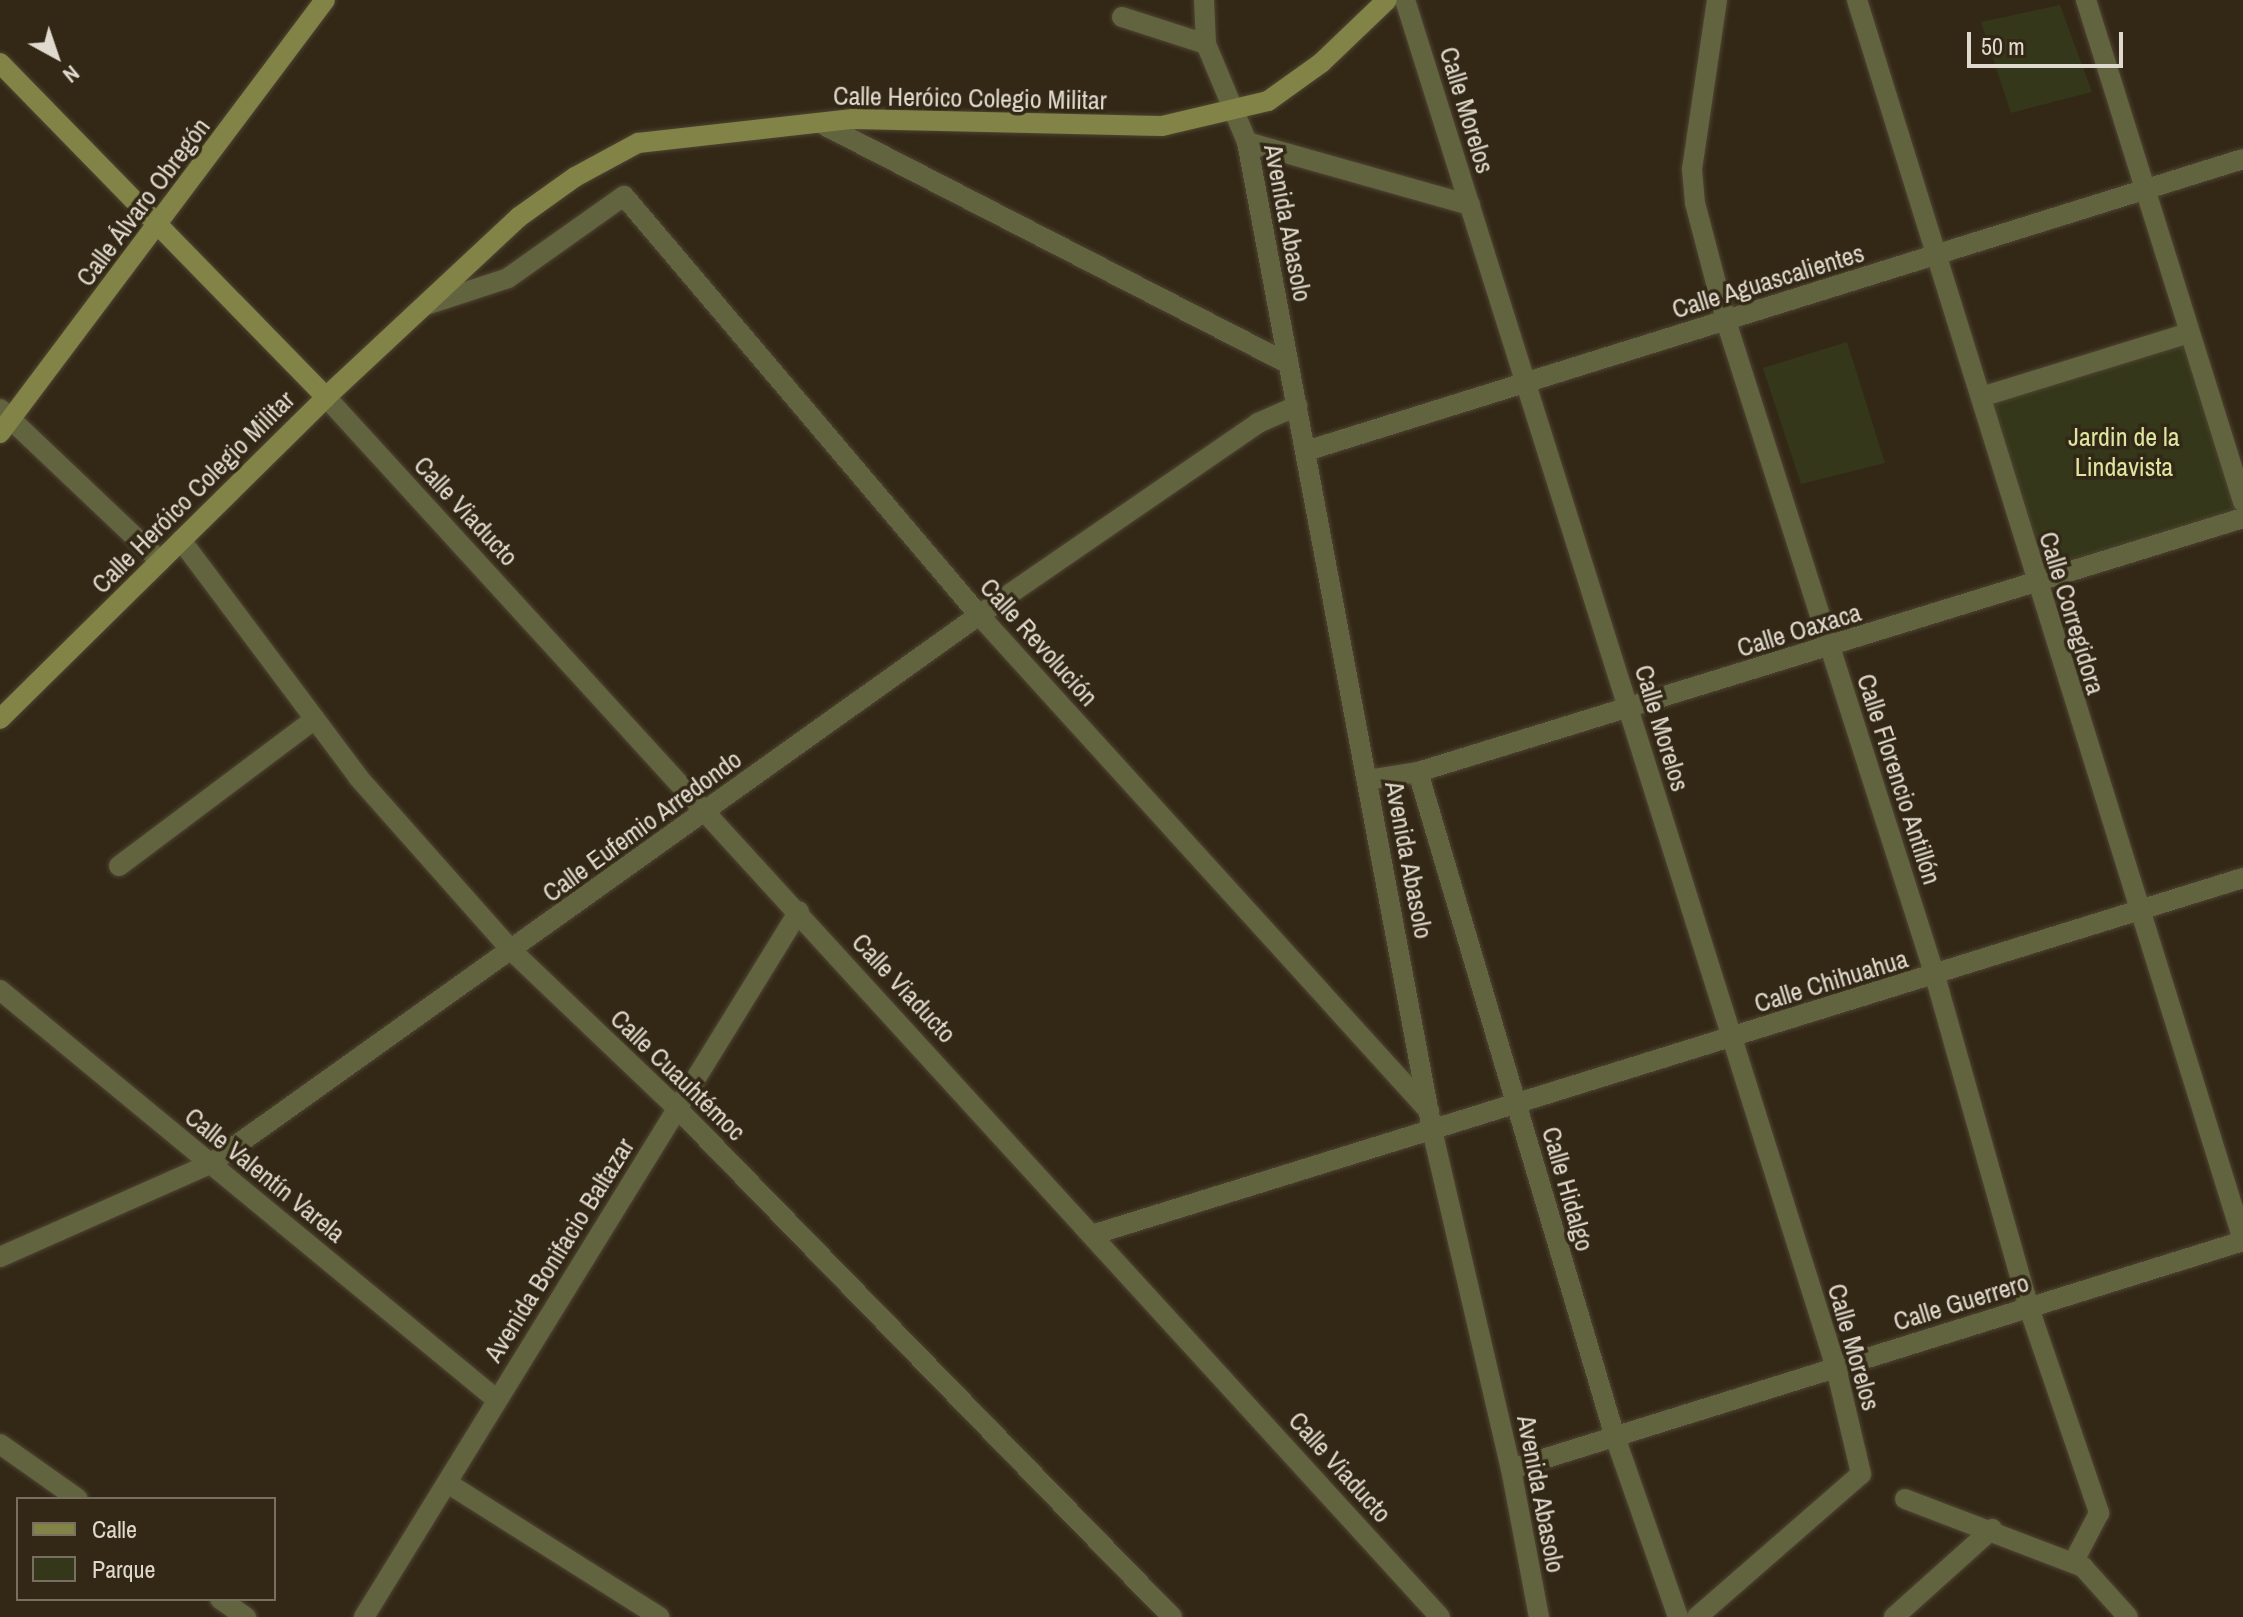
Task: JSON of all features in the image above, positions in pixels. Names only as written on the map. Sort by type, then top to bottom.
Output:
[{"type":"main road","name":"Calle Álvaro Obregón","points":[[4,421],[156,227],[325,0]]},
{"type":"main road","name":"Calle Heróico Colegio Militar","points":[[0,719],[326,397],[519,217],[575,177],[638,143],[853,119],[1162,126],[1268,101],[1321,63],[1387,0]]},
{"type":"main road","points":[[0,63],[156,227],[326,397]]},
{"type":"street","points":[[1122,17],[1206,44],[1204,0]]},
{"type":"street","name":"Calle Morelos","points":[[1405,0],[1836,1368],[1861,1474],[1697,1617]]},
{"type":"street","name":"Calle Florencio Antillón","points":[[1717,0],[1692,169],[1695,203],[1726,321],[1935,976],[2029,1308],[2099,1513],[2073,1563]]},
{"type":"street","name":"Calle Corregidora","points":[[1857,0],[1981,397],[2035,585],[2243,1240]]},
{"type":"street","points":[[2086,0],[2243,502]]},
{"type":"street","name":"Avenida Abasolo","points":[[1206,44],[1247,142],[1431,1120],[1511,1469],[1539,1617]]},
{"type":"street","points":[[820,123],[1289,364]]},
{"type":"street","points":[[1247,142],[1470,205]]},
{"type":"street","name":"Calle Aguascalientes","points":[[1306,451],[1525,380],[1937,258],[2243,159]]},
{"type":"street","name":"Calle Heróico Colegio Militar","points":[[426,305],[508,278],[624,196]]},
{"type":"street","name":"Calle Revolución","points":[[624,196],[979,615],[1431,1120]]},
{"type":"street","points":[[1981,397],[2189,333]]},
{"type":"street","name":"Calle Viaducto","points":[[326,397],[1095,1234],[1440,1617]]},
{"type":"street","name":"Calle Eufemio Arredondo","points":[[0,1257],[210,1164],[513,952],[979,615],[1258,423],[1297,406]]},
{"type":"street","points":[[4,421],[160,561]]},
{"type":"street","name":"Calle Oaxaca","points":[[1367,780],[1418,772],[2035,585],[2243,518]]},
{"type":"street","name":"Calle Cuauhtémoc","points":[[181,540],[358,777],[513,952],[677,1108],[1172,1617]]},
{"type":"street","points":[[119,866],[315,719]]},
{"type":"street","name":"Calle Hidalgo","points":[[1418,772],[1615,1437],[1678,1617]]},
{"type":"street","name":"Calle Chihuahua","points":[[1095,1234],[1431,1120],[1516,1104],[2243,878]]},
{"type":"street","name":"Avenida Bonifacio Baltazar","points":[[364,1617],[449,1484],[497,1400],[799,911]]},
{"type":"street","name":"Calle Valentín Varela","points":[[0,990],[497,1400]]},
{"type":"street","name":"Calle Guerrero","points":[[1511,1469],[2243,1240]]},
{"type":"street","points":[[0,1444],[75,1497]]},
{"type":"street","points":[[449,1484],[659,1617]]},
{"type":"street","points":[[1905,1499],[1992,1529],[2073,1563],[2116,1613]]},
{"type":"street","points":[[1894,1617],[1992,1529]]},
{"type":"street","points":[[223,1601],[246,1617]]},
{"type":"green space","points":[[2060,5],[2092,92],[2011,113],[1981,22]]},
{"type":"green space","name":"Jardin de la Lindavista","points":[[2189,333],[2243,508],[2038,580],[1981,397]]},
{"type":"green space","points":[[1847,342],[1885,463],[1801,484],[1763,368]]}]
